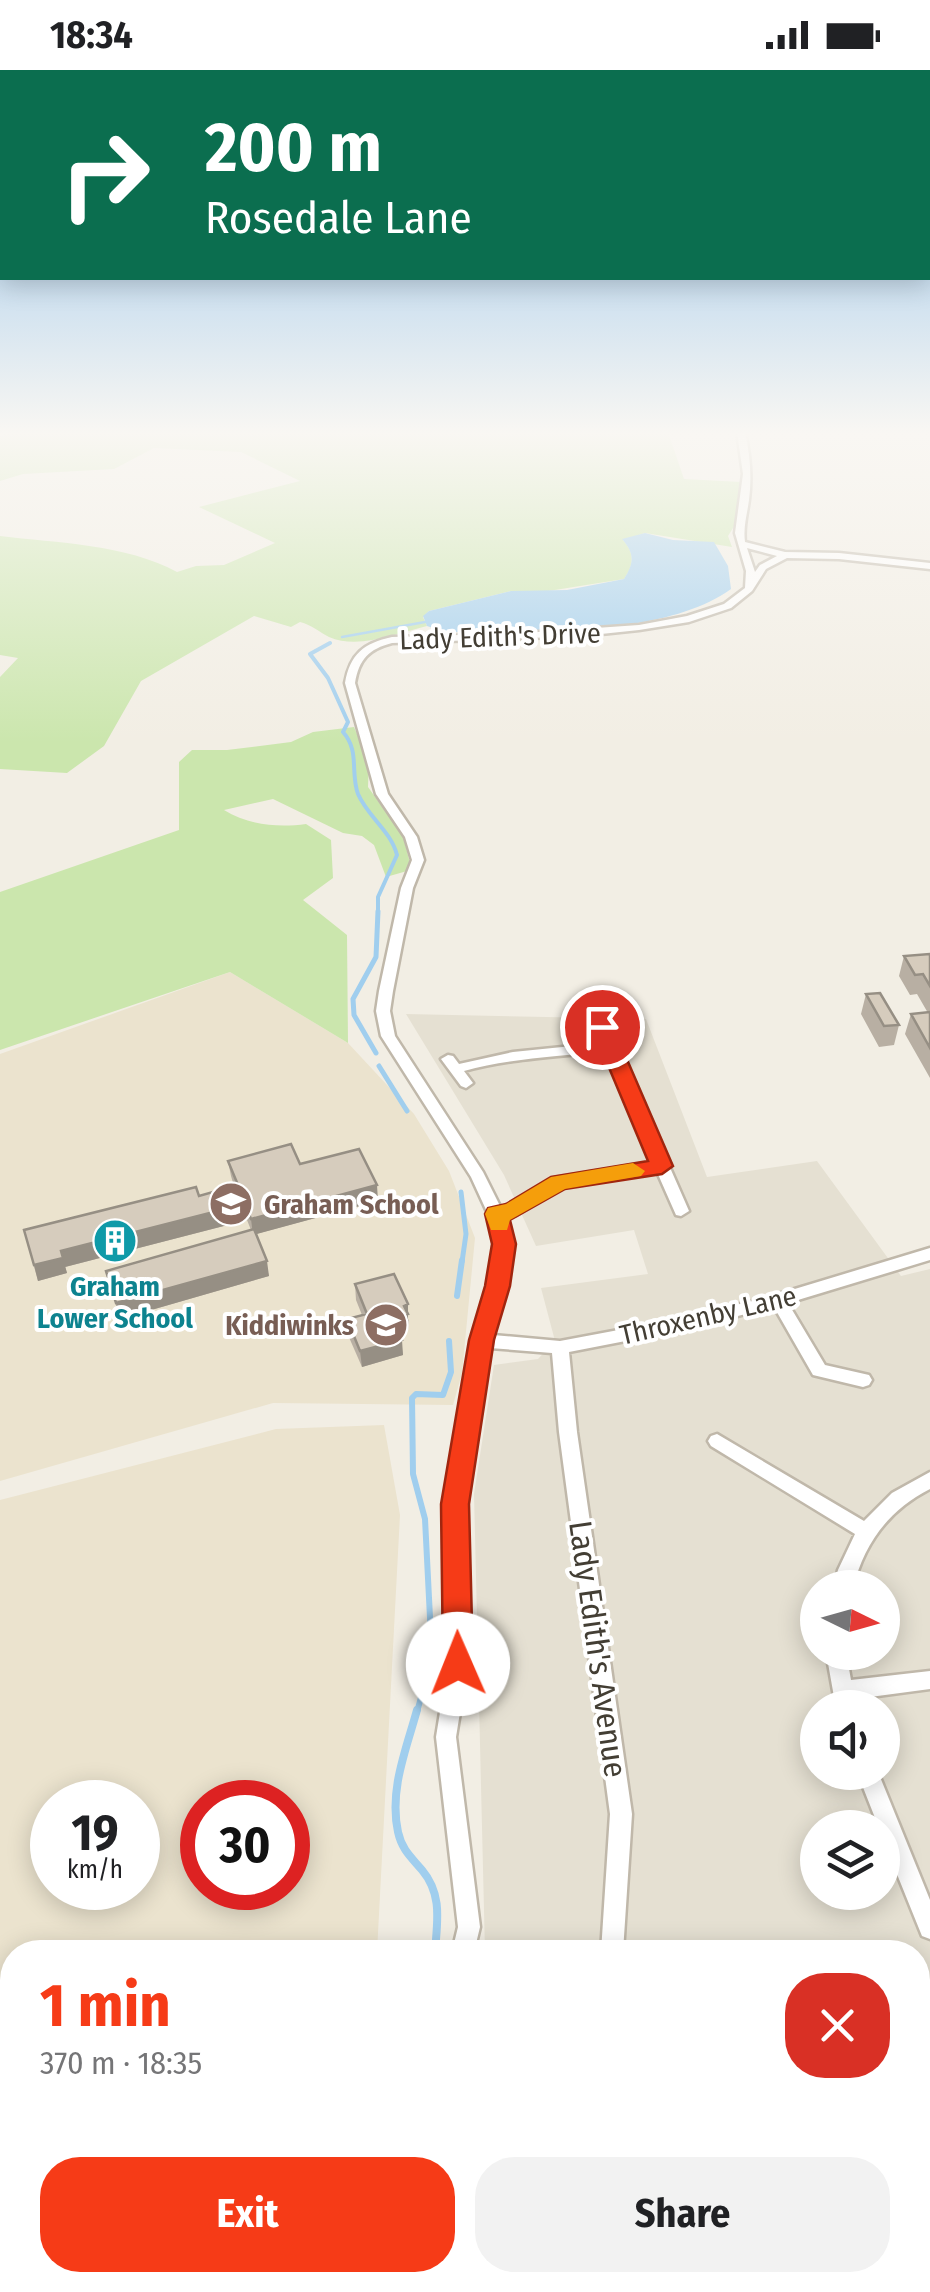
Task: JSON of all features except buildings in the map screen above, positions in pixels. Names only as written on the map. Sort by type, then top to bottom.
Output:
[{"type":"street","points":[[743,536],[752,581]]},
{"type":"street","points":[[742,544],[785,555],[838,556],[930,566]]},
{"type":"street","points":[[752,581],[763,567],[785,555]]},
{"type":"street","name":"Lady Edith's Drive","points":[[466,1940],[469,1926],[446,1737],[458,1664],[455,1504],[482,1340],[498,1286],[504,1244],[496,1214],[478,1176],[388,1036],[383,1012],[386,991],[407,888],[418,860],[411,837],[382,794],[376,776],[370,741],[350,683],[354,659],[367,647],[392,640],[589,634],[638,628],[727,606],[747,592],[752,581]]},
{"type":"street","points":[[602,1027],[680,1212]]},
{"type":"street","points":[[466,1083],[452,1064],[611,1046]]},
{"type":"street","points":[[496,1214],[512,1211],[559,1182],[662,1166]]},
{"type":"street","name":"Throxenby Lane","points":[[482,1340],[560,1347],[723,1316],[930,1254]]},
{"type":"street","points":[[778,1300],[820,1370],[863,1380]]},
{"type":"street","name":"Lady Edith's Avenue","points":[[560,1347],[568,1432],[621,1814],[613,1940]]},
{"type":"street","points":[[717,1442],[865,1531]]},
{"type":"street","points":[[850,1570],[865,1531],[895,1499],[930,1480]]},
{"type":"street","points":[[885,1690],[930,1680]]},
{"type":"street","points":[[874,1790],[930,1928]]},
{"type":"shaded area","name":"Graham School","points":[[230,972],[348,1043],[414,1114],[449,1171],[475,1238],[462,1373],[453,1405],[273,1403],[0,1481],[0,1054]]},
{"type":"shaded area","points":[[406,1014],[646,1019],[707,1177],[817,1161],[901,1276],[930,1269],[930,1940],[485,1940],[474,1494],[494,1365],[538,1359],[555,1341],[541,1288],[648,1274],[634,1230],[536,1246],[504,1175]]},
{"type":"shaded area","points":[[384,1425],[400,1515],[378,1940],[0,1940],[0,1500],[276,1429]]},
{"type":"green space","points":[[0,536],[114,550],[177,572],[196,566],[224,565],[275,543],[260,536],[637,536],[623,540],[632,559],[624,579],[536,593],[511,591],[429,611],[423,617],[427,626],[378,639],[341,641],[300,622],[291,627],[254,616],[141,681],[104,746],[67,773],[0,769],[0,677],[18,658],[0,655]]},
{"type":"green space","points":[[662,536],[728,536],[732,547]]},
{"type":"green space","points":[[354,727],[369,762],[368,787],[403,836],[410,863],[407,871],[386,877],[374,845],[362,836],[343,833],[273,799],[224,810],[264,824],[306,824],[331,840],[333,878],[303,900],[347,935],[348,1043],[230,972],[0,1050],[0,892],[179,830],[179,762],[192,750],[291,742],[313,732]]},
{"type":"water","points":[[656,536],[714,542],[728,566],[731,589],[703,605],[632,624],[554,631],[445,632],[427,626],[423,616],[429,611],[511,591],[567,590],[624,579],[632,559],[622,539]]},
{"type":"waterway","points":[[342,637],[425,622]]},
{"type":"waterway","points":[[330,643],[310,654],[328,678],[348,722],[343,732],[353,754],[358,794],[397,855],[378,897],[378,911]]},
{"type":"waterway","points":[[376,1053],[354,1015],[353,999],[376,957],[378,911]]},
{"type":"waterway","points":[[379,1066],[407,1111]]},
{"type":"waterway","points":[[461,1192],[466,1234],[462,1262]]},
{"type":"waterway","points":[[457,1296],[462,1260]]},
{"type":"waterway","points":[[417,1712],[432,1657],[425,1519],[413,1474],[412,1398],[416,1394],[443,1395],[451,1372],[449,1341]]},
{"type":"waterway","points":[[417,1710],[400,1770],[396,1816],[402,1844],[433,1889],[436,1940]]},
{"type":"slow traffic","points":[[499,1224],[496,1214],[512,1211],[559,1182],[633,1171]]},
{"type":"place","name":"Graham School","points":[[231,1204]]},
{"type":"place","name":"Graham Lower School","points":[[115,1241]]},
{"type":"place","name":"Kiddiwinks","points":[[386,1325]]},
{"type":"route","points":[[458,1664],[455,1504],[471,1398],[504,1244],[496,1214],[512,1211],[559,1182],[662,1166],[602,1027]]}]
